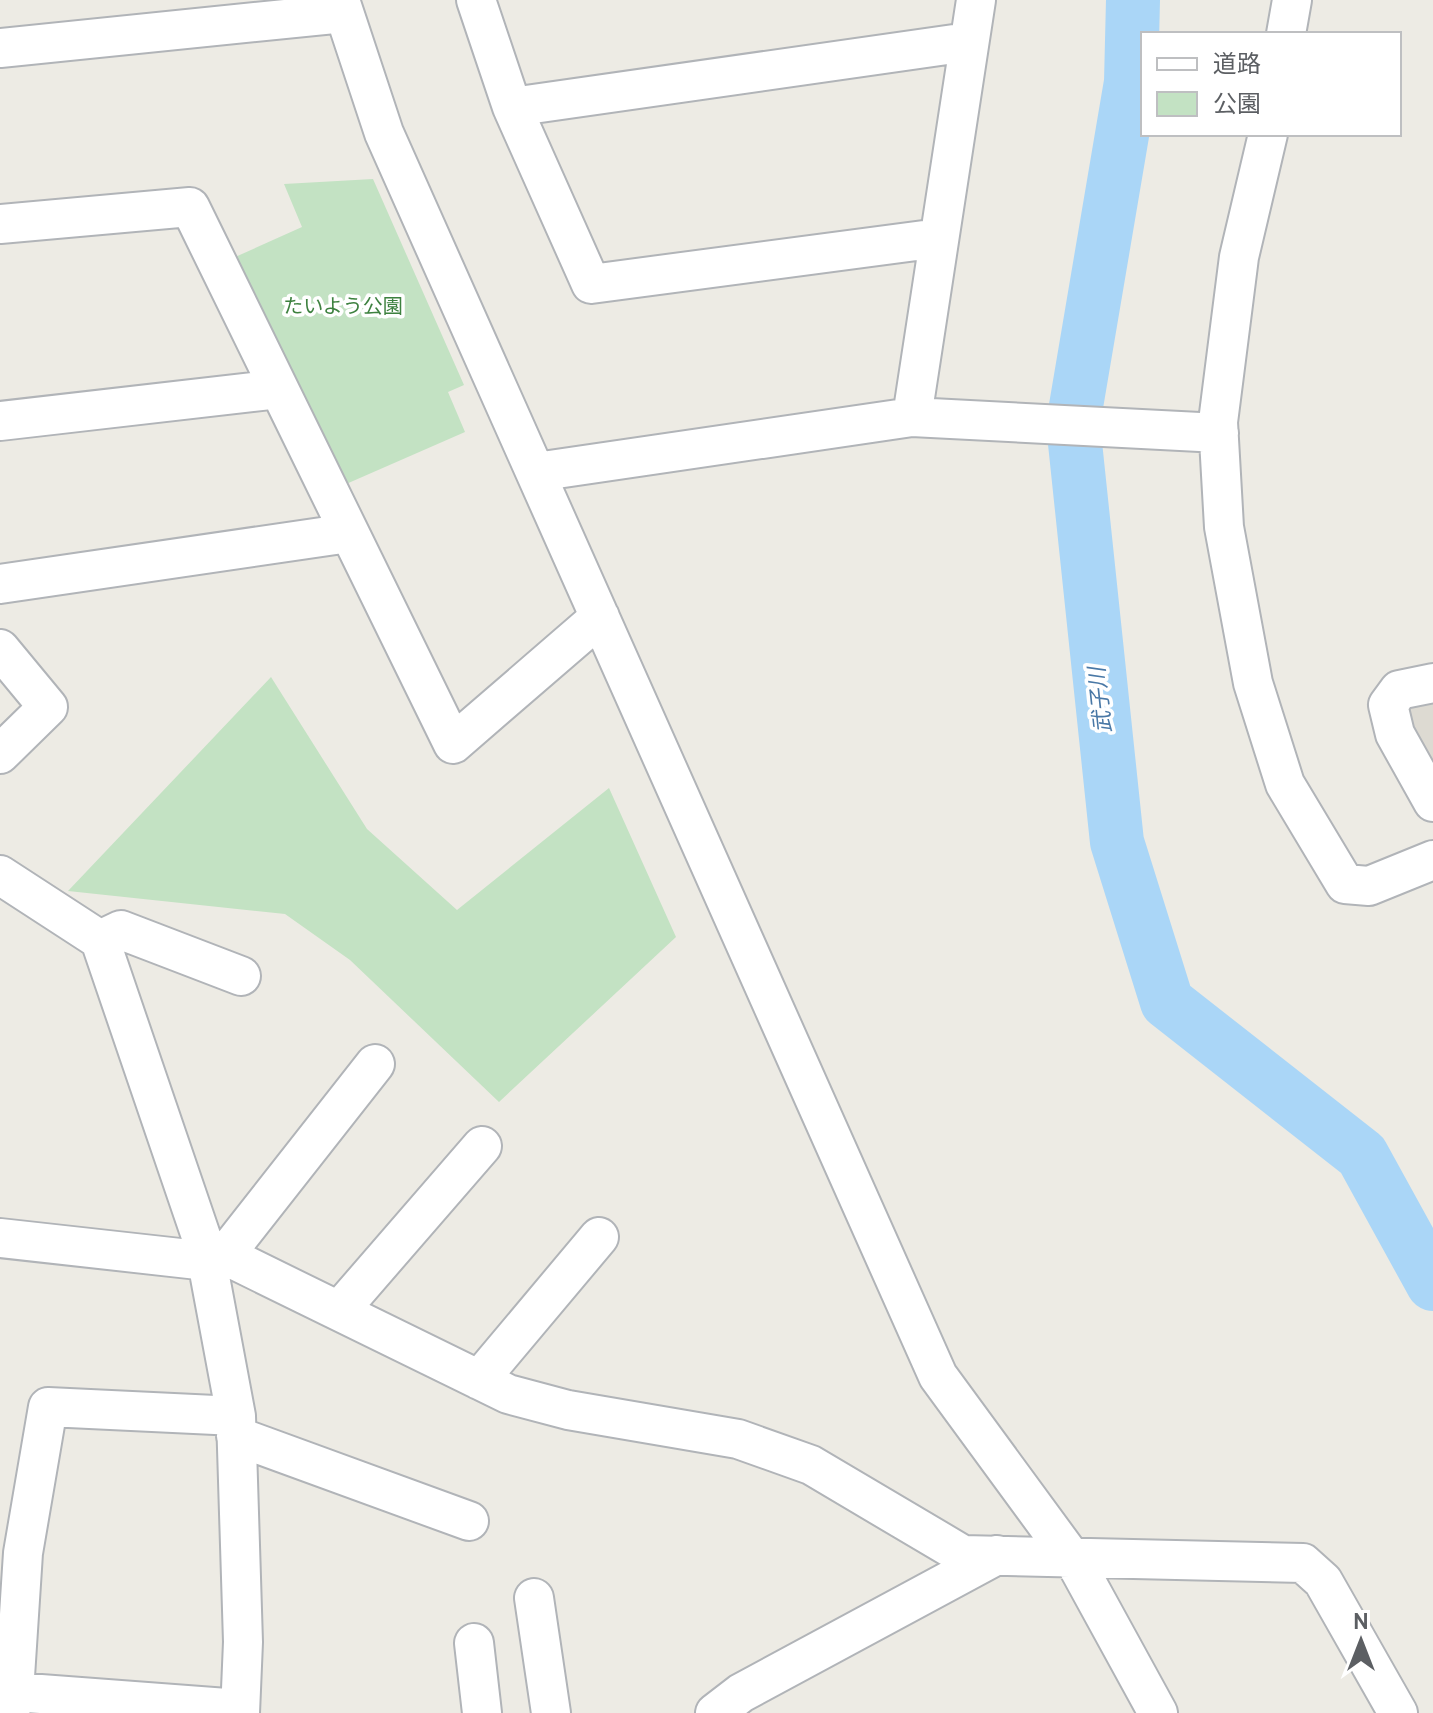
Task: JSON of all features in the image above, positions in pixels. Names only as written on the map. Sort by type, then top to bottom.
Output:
[{"type":"street","points":[[476,0],[512,107],[591,284],[939,238]]},
{"type":"street","points":[[912,417],[976,0]]},
{"type":"street","points":[[1286,32],[1292,0]]},
{"type":"street","points":[[0,48],[342,6],[384,133],[938,1376],[1070,1556],[1158,1713]]},
{"type":"street","points":[[512,107],[968,42]]},
{"type":"street","points":[[1268,136],[1239,257],[1218,422],[1224,527],[1250,668],[1285,784],[1345,884],[1369,886],[1433,860]]},
{"type":"street","points":[[0,224],[190,207],[453,744],[600,617]]},
{"type":"street","points":[[0,421],[279,389]]},
{"type":"street","points":[[536,472],[912,417],[1219,433]]},
{"type":"street","points":[[0,584],[349,533]]},
{"type":"street","points":[[0,649],[48,707],[0,754]]},
{"type":"street","points":[[1433,683],[1399,690],[1388,705],[1395,734],[1433,802]]},
{"type":"street","points":[[0,875],[100,940],[212,1254],[236,1426],[243,1642],[240,1711],[12,1702],[23,1553],[48,1407],[236,1426],[469,1521]]},
{"type":"street","points":[[100,940],[121,930],[241,976]]},
{"type":"street","points":[[212,1254],[375,1064]]},
{"type":"street","points":[[339,1311],[482,1146]]},
{"type":"street","points":[[479,1380],[599,1237]]},
{"type":"street","points":[[0,1238],[212,1254],[339,1311],[508,1394],[568,1410],[738,1439],[811,1465],[963,1555],[1303,1563],[1323,1581],[1398,1713]]},
{"type":"street","points":[[715,1713],[741,1693],[997,1555]]},
{"type":"street","points":[[534,1598],[551,1713]]},
{"type":"street","points":[[474,1643],[482,1713]]},
{"type":"shaded area","points":[[1433,696],[1433,763],[1408,716],[1408,701]]},
{"type":"green space","name":"たいよう公園","points":[[373,179],[464,385],[448,392],[465,432],[337,488],[233,258],[302,227],[284,184]]},
{"type":"green space","points":[[271,677],[367,829],[457,910],[609,788],[676,937],[499,1102],[350,960],[285,914],[68,891]]},
{"type":"waterway","name":"武子川","points":[[1133,0],[1131,82],[1073,424],[1117,842],[1167,1002],[1362,1155],[1433,1284]]}]
